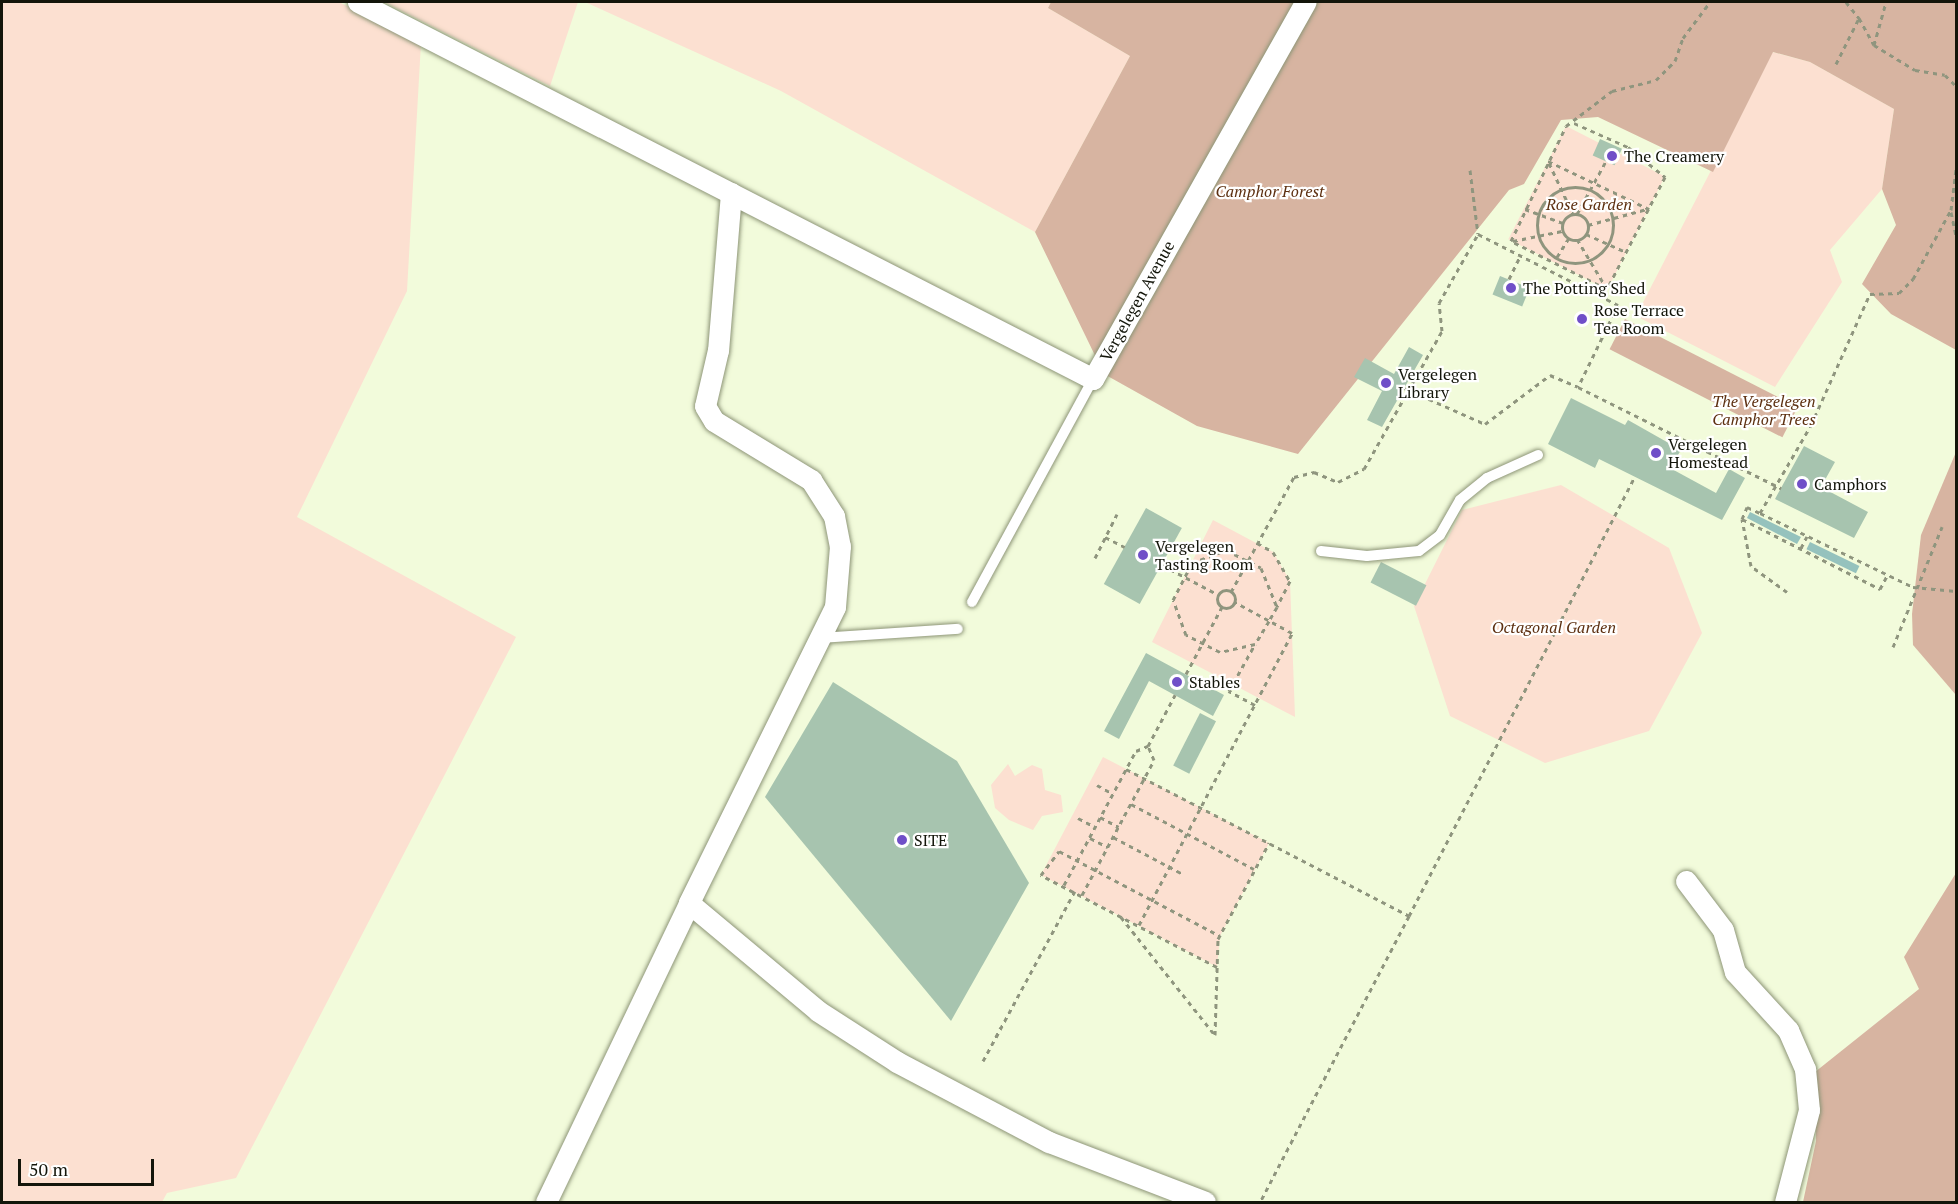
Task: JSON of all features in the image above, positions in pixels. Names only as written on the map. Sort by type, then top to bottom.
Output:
[{"type":"street","points":[[358,2],[1093,379]]},
{"type":"street","name":"Vergelegen Avenue","points":[[1093,379],[1305,2]]},
{"type":"street","points":[[546,1203],[689,903],[835,608],[840,546],[828,503],[811,480],[714,421],[705,406],[718,350],[731,194]]},
{"type":"street","points":[[1686,881],[1724,930],[1735,972],[1788,1030],[1805,1069],[1809,1110],[1785,1203]]},
{"type":"street","points":[[689,903],[818,1011],[897,1062],[1049,1142],[1205,1203]]},
{"type":"lane","name":"Vergelegen Avenue","points":[[972,602],[1093,379]]},
{"type":"lane","points":[[1321,551],[1367,556],[1419,551],[1440,535],[1460,500],[1487,478],[1538,455]]},
{"type":"lane","points":[[821,638],[958,629]]},
{"type":"path","points":[[1511,241],[1566,126],[1574,123],[1612,91],[1656,80],[1675,61],[1683,38],[1710,2]]},
{"type":"path","points":[[1846,2],[1859,18],[1874,45],[1915,70],[1945,75],[1956,86]]},
{"type":"path","points":[[1874,45],[1886,2]]},
{"type":"path","points":[[1836,64],[1859,18]]},
{"type":"path","points":[[1574,123],[1611,141],[1665,177],[1607,289]]},
{"type":"path","points":[[1548,161],[1649,209]]},
{"type":"path","points":[[1548,161],[1575,214],[1588,225]]},
{"type":"path","points":[[1563,222],[1575,214],[1606,161]]},
{"type":"path","points":[[1139,925],[1292,633],[1235,602],[1232,592],[1294,477],[1314,472],[1338,482],[1364,469],[1409,390],[1442,331],[1439,303],[1478,234],[1470,170]]},
{"type":"path","points":[[1956,172],[1951,210],[1956,236]]},
{"type":"path","points":[[1561,190],[1590,190],[1606,203],[1614,218],[1608,243],[1589,260],[1557,258],[1538,236],[1539,214],[1561,190]]},
{"type":"path","points":[[1525,209],[1563,222]]},
{"type":"path","points":[[1588,225],[1649,209]]},
{"type":"path","points":[[1760,513],[1811,425],[1870,294],[1899,293],[1913,279],[1951,210]]},
{"type":"path","points":[[1563,222],[1563,230],[1569,238],[1577,239],[1586,234],[1588,225]]},
{"type":"path","points":[[1511,241],[1563,230]]},
{"type":"path","points":[[1478,234],[1618,305],[1578,387]]},
{"type":"path","points":[[1586,234],[1626,252]]},
{"type":"path","points":[[1551,270],[1569,238]]},
{"type":"path","points":[[1577,239],[1607,289]]},
{"type":"path","points":[[1511,241],[1607,289]]},
{"type":"path","points":[[1509,279],[1520,256]]},
{"type":"path","points":[[1404,388],[1485,424],[1550,375],[1781,488]]},
{"type":"path","points":[[1656,436],[1657,428]]},
{"type":"path","points":[[1260,1203],[1634,478]]},
{"type":"path","points":[[1787,592],[1751,566],[1742,519],[1748,507],[1913,587],[1956,591]]},
{"type":"path","points":[[1095,558],[1117,514]]},
{"type":"path","points":[[1742,519],[1880,589],[1887,576]]},
{"type":"path","points":[[1893,647],[1913,587],[1942,527]]},
{"type":"path","points":[[1801,548],[1807,536]]},
{"type":"path","points":[[1106,537],[1125,547]]},
{"type":"path","points":[[1255,705],[1229,691],[1290,581],[1273,552],[1257,543]]},
{"type":"path","points":[[1255,644],[1220,652],[1186,635],[1173,600],[1184,577],[1192,563],[1226,550],[1261,568],[1276,607]]},
{"type":"path","points":[[1162,565],[1219,595],[1232,592]]},
{"type":"path","points":[[1219,595],[1222,607]]},
{"type":"path","points":[[1186,674],[1222,607],[1235,602]]},
{"type":"path","points":[[1064,885],[1136,751],[1148,746],[1175,695]]},
{"type":"path","points":[[1082,895],[1154,760],[1148,746]]},
{"type":"path","points":[[1126,769],[1409,916]]},
{"type":"path","points":[[1097,785],[1113,794]]},
{"type":"path","points":[[1131,804],[1254,869]]},
{"type":"path","points":[[1100,817],[1119,827]]},
{"type":"path","points":[[1078,818],[1095,827]]},
{"type":"path","points":[[1113,837],[1183,874]]},
{"type":"path","points":[[1090,838],[1108,847]]},
{"type":"path","points":[[1120,915],[1215,1035],[1220,936],[1269,843]]},
{"type":"path","points":[[1217,967],[1041,874],[1056,851],[1220,936]]},
{"type":"path","points":[[983,1061],[1075,891]]},
{"type":"green space","points":[[2,2],[339,2],[421,43],[407,291],[297,517],[516,637],[236,1178],[167,1193],[162,1202],[2,1202]]},
{"type":"green space","points":[[384,2],[578,2],[550,86]]},
{"type":"green space","points":[[585,2],[1051,2],[1048,8],[1130,56],[1035,232],[781,91]]},
{"type":"green space","name":"Camphor Forest","points":[[1051,2],[1956,2],[1956,350],[1891,314],[1862,284],[1896,225],[1882,189],[1894,109],[1810,62],[1773,52],[1713,172],[1598,117],[1561,120],[1524,184],[1509,190],[1298,454],[1197,426],[1104,374],[1035,232],[1130,56],[1048,8]]},
{"type":"green space","points":[[1772,52],[1810,62],[1894,109],[1882,189],[1830,250],[1842,282],[1775,387],[1636,316]]},
{"type":"green space","name":"Rose Garden","points":[[1566,126],[1665,176],[1607,290],[1508,239]]},
{"type":"green space","name":"The Vergelegen Camphor Trees","points":[[1625,319],[1798,407],[1782,437],[1610,349]]},
{"type":"green space","points":[[1956,452],[1956,695],[1913,645],[1912,614],[1921,535]]},
{"type":"green space","name":"Octagonal Garden","points":[[1561,485],[1669,548],[1702,633],[1649,731],[1545,763],[1450,716],[1414,606],[1462,510]]},
{"type":"green space","points":[[1213,520],[1273,552],[1290,581],[1295,717],[1152,642]]},
{"type":"green space","points":[[1103,757],[1269,843],[1220,936],[1217,967],[1041,875]]},
{"type":"green space","points":[[1008,764],[1015,776],[1032,765],[1042,769],[1045,790],[1061,795],[1063,812],[1042,816],[1033,830],[1009,820],[995,808],[991,785]]},
{"type":"green space","points":[[1956,873],[1956,1202],[1803,1202],[1816,1141],[1815,1072],[1919,989],[1904,957]]},
{"type":"water","points":[[1750,512],[1801,537],[1797,544],[1747,518]]},
{"type":"water","points":[[1810,542],[1859,566],[1856,573],[1806,549]]},
{"type":"building","points":[[1600,139],[1622,149],[1615,165],[1593,155]]},
{"type":"building","points":[[1500,276],[1530,288],[1522,307],[1493,295]]},
{"type":"building","name":"Vergelegen Library","points":[[1409,347],[1423,355],[1382,427],[1367,420],[1382,391],[1354,377],[1365,358],[1394,374]]},
{"type":"building","points":[[1571,398],[1625,425],[1628,420],[1681,450],[1670,468],[1716,493],[1729,469],[1745,478],[1722,520],[1599,459],[1595,468],[1548,444]]},
{"type":"building","points":[[1804,446],[1835,462],[1821,487],[1868,512],[1854,538],[1775,499]]},
{"type":"building","points":[[1146,508],[1182,528],[1140,604],[1104,584]]},
{"type":"building","points":[[1381,562],[1426,585],[1416,606],[1371,582]]},
{"type":"building","points":[[1146,653],[1224,695],[1213,716],[1149,681],[1119,739],[1104,731]]},
{"type":"building","name":"SITE","points":[[833,682],[957,761],[1029,883],[951,1021],[765,797]]},
{"type":"building","points":[[1200,713],[1216,721],[1189,774],[1173,766]]},
{"type":"place","name":"The Creamery","points":[[1612,156]]},
{"type":"place","name":"The Potting Shed","points":[[1511,288]]},
{"type":"place","name":"Rose Terrace Tea Room","points":[[1582,319]]},
{"type":"place","name":"Vergelegen Library","points":[[1386,383]]},
{"type":"place","name":"Vergelegen Homestead","points":[[1656,453]]},
{"type":"place","name":"Camphors","points":[[1802,484]]},
{"type":"place","name":"Vergelegen Tasting Room","points":[[1143,555]]},
{"type":"place","name":"Stables","points":[[1177,682]]},
{"type":"place","name":"SITE","points":[[902,840]]}]
